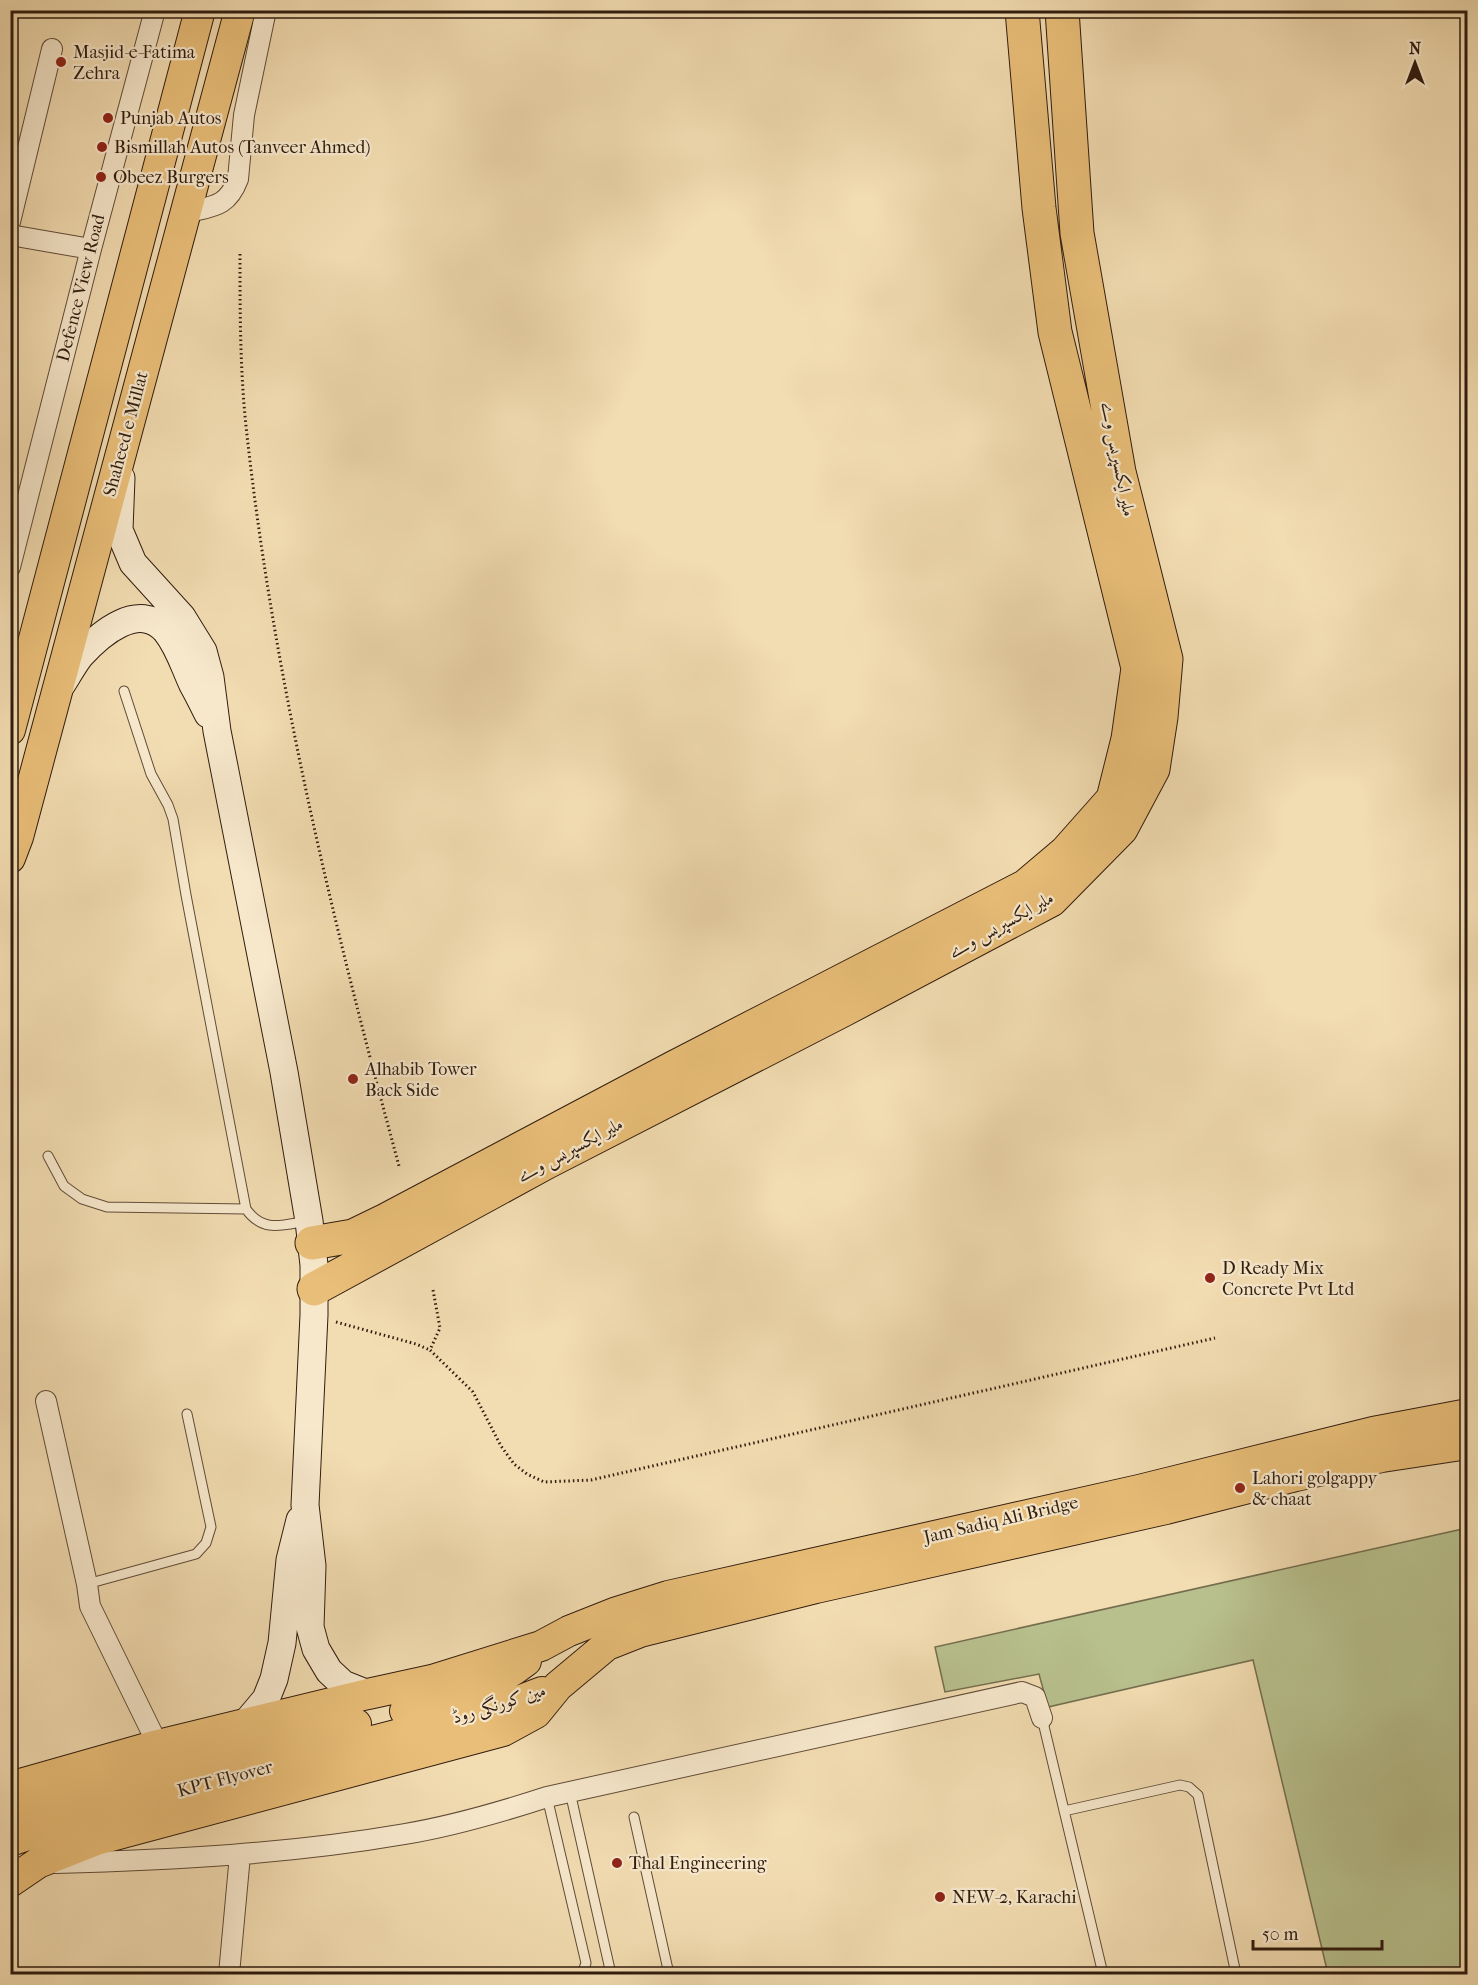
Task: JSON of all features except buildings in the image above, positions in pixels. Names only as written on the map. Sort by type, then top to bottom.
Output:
[{"type":"highway","name":"ملیر ایکسپریس وے","points":[[311,1232],[352,1236],[386,1220],[673,1068],[1026,886],[1066,852],[1113,799],[1128,739],[1138,668],[1055,332],[1039,208],[1022,10]]},
{"type":"highway","name":"ملیر ایکسپریس وے","points":[[314,1302],[547,1162],[1051,900],[1121,829],[1153,769],[1161,717],[1166,659],[1119,472],[1077,233],[1062,10]]},
{"type":"main road","name":"Shaheed e Millat","points":[[10,730],[200,10]]},
{"type":"main road","name":"Shaheed e Millat","points":[[10,877],[14,848],[240,10]]},
{"type":"main road","name":"Jam Sadiq Ali Bridge","points":[[541,1646],[569,1631],[617,1612],[668,1596],[1139,1490],[1373,1432],[1467,1414]]},
{"type":"main road","name":"Jam Sadiq Ali Bridge","points":[[558,1686],[607,1645],[640,1632],[816,1588],[1166,1509],[1296,1476],[1382,1457],[1467,1443]]},
{"type":"main road","points":[[10,1787],[158,1745],[432,1680],[541,1646]]},
{"type":"main road","name":"مین کورنگی روڈ","points":[[436,1714],[524,1663],[541,1646]]},
{"type":"main road","points":[[10,1882],[38,1863],[96,1840],[502,1731],[536,1713],[558,1686]]},
{"type":"main road","name":"مین کورنگی روڈ","points":[[436,1714],[500,1708],[558,1686]]},
{"type":"main road","name":"KPT Flyover","points":[[10,1815],[189,1764],[436,1714]]},
{"type":"main road","name":"KPT Flyover","points":[[10,1841],[84,1816],[436,1714]]},
{"type":"street","points":[[184,213],[225,201],[238,179],[244,115],[266,10]]},
{"type":"street","name":"Defence View Road","points":[[10,567],[17,515],[91,249],[151,12]]},
{"type":"street","points":[[10,222],[52,49]]},
{"type":"street","points":[[10,235],[91,249]]},
{"type":"street","points":[[121,450],[120,530],[133,562],[182,617],[203,651],[210,677],[217,731],[281,1061],[311,1232],[314,1302],[305,1505],[312,1566],[310,1626],[316,1649],[329,1671],[343,1684],[369,1694]]},
{"type":"street","points":[[58,691],[79,658],[99,638],[117,625],[136,618],[152,620],[165,630],[180,652],[192,683],[217,731]]},
{"type":"street","points":[[46,1401],[90,1606],[158,1745]]},
{"type":"street","points":[[245,1724],[266,1699],[274,1679],[282,1643],[290,1560],[305,1505]]},
{"type":"street","points":[[38,1863],[148,1861],[240,1855],[336,1845],[408,1833],[505,1811],[547,1797],[1022,1692],[1035,1697],[1042,1718]]},
{"type":"street","points":[[229,1974],[240,1855]]},
{"type":"lane","points":[[124,691],[151,774],[173,819],[246,1209],[252,1218],[263,1224],[311,1232]]},
{"type":"lane","points":[[48,1156],[64,1186],[82,1199],[107,1207],[246,1209]]},
{"type":"lane","points":[[87,1584],[196,1554],[207,1543],[211,1527],[187,1414]]},
{"type":"lane","points":[[1042,1718],[1102,1974]]},
{"type":"lane","points":[[1064,1811],[1180,1785],[1189,1787],[1198,1795],[1236,1974]]},
{"type":"lane","points":[[570,1792],[611,1974]]},
{"type":"lane","points":[[547,1797],[586,1963],[582,1974]]},
{"type":"lane","points":[[634,1818],[669,1974]]},
{"type":"path","points":[[240,254],[240,313],[246,424],[265,578],[300,759],[348,974],[399,1166]]},
{"type":"path","points":[[430,1350],[440,1328],[433,1290]]},
{"type":"path","points":[[314,1302],[430,1350],[473,1392],[513,1464],[544,1482],[569,1482],[603,1477],[1215,1338]]},
{"type":"green space","points":[[1467,1528],[1467,1974],[1328,1974],[1253,1660],[1048,1707],[1039,1674],[945,1692],[935,1647]]},
{"type":"waterway","points":[[1458,10],[1468,21]]},
{"type":"place","name":"Masjid-e-Fatima Zehra","points":[[61,62]]},
{"type":"place","name":"Punjab Autos","points":[[108,118]]},
{"type":"place","name":"Bismillah Autos (Tanveer Ahmed)","points":[[102,147]]},
{"type":"place","name":"Obeez Burgers","points":[[101,177]]},
{"type":"place","name":"Alhabib Tower Back Side","points":[[353,1079]]},
{"type":"place","name":"D Ready Mix Concrete Pvt Ltd","points":[[1210,1278]]},
{"type":"place","name":"Lahori golgappy & chaat","points":[[1240,1488]]},
{"type":"place","name":"Thal Engineering","points":[[617,1863]]},
{"type":"place","name":"NEW-2, Karachi","points":[[940,1897]]}]
